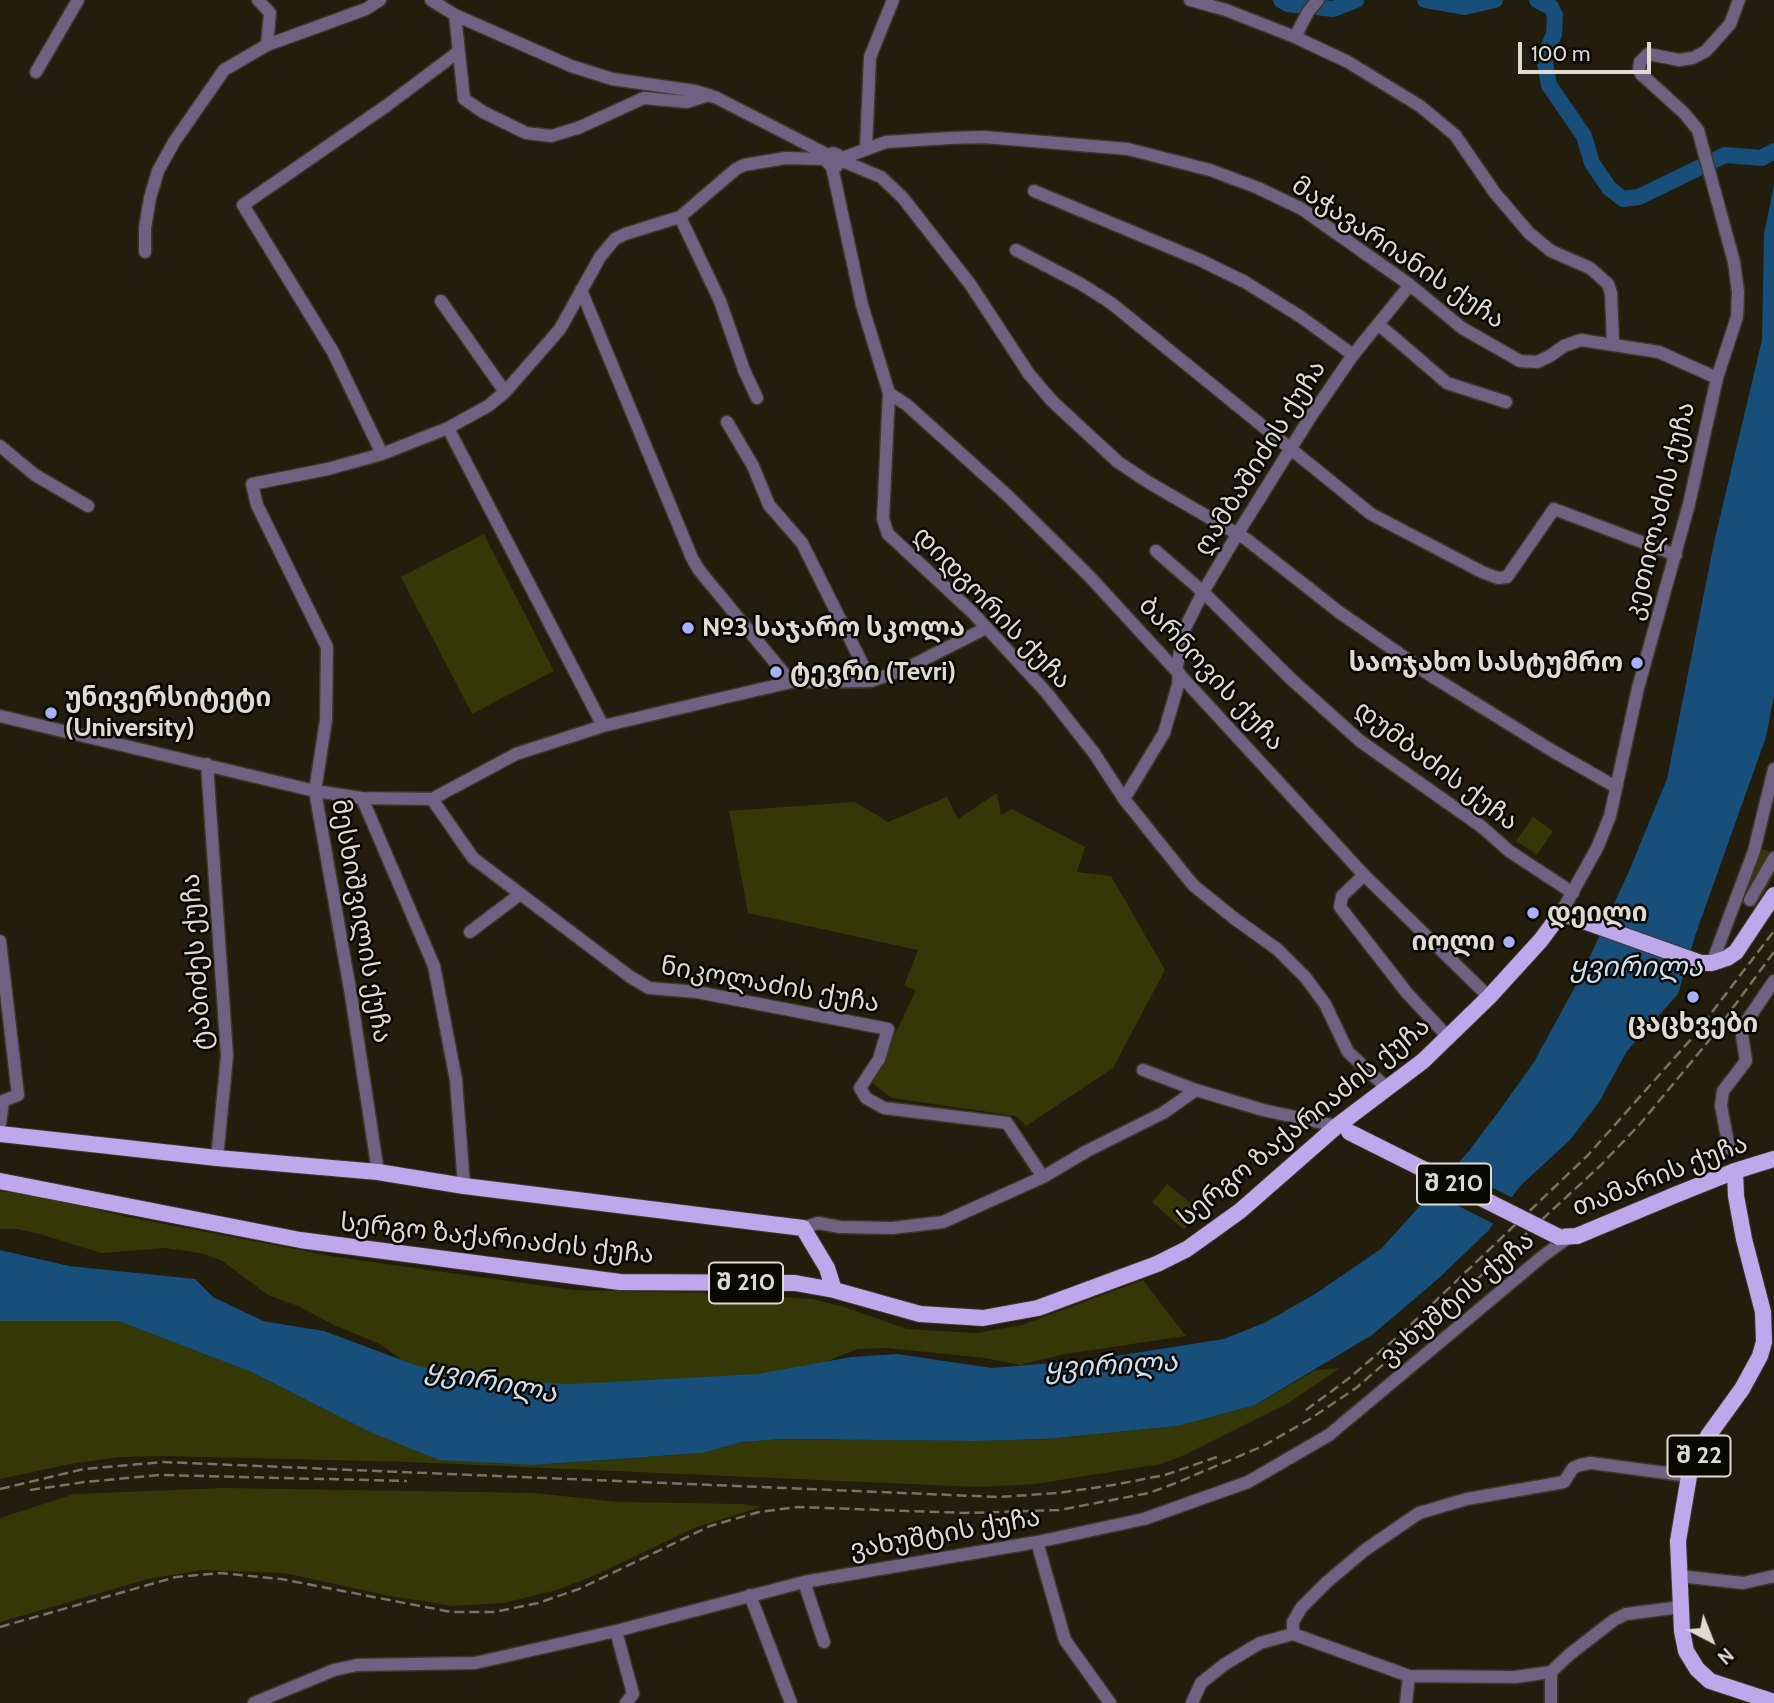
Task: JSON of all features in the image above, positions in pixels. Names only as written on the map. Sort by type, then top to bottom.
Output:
[{"type":"main road","points":[[1561,913],[1707,963],[1727,958],[1736,952],[1774,895]]},
{"type":"main road","name":"სერგო ზაქარიაძის ქუჩა","points":[[0,1181],[300,1240],[620,1282],[796,1283],[834,1290],[920,1314],[983,1318],[1038,1308],[1157,1264],[1187,1249],[1343,1129],[1387,1088],[1423,1061],[1489,997],[1541,940],[1561,913]]},
{"type":"main road","name":"თამარის ქუჩა","points":[[1343,1129],[1564,1237],[1577,1236],[1735,1171],[1774,1159]]},
{"type":"main road","points":[[0,1133],[217,1158],[378,1172],[464,1186],[803,1228],[827,1268],[834,1290]]},
{"type":"main road","name":"შ 22","points":[[1735,1171],[1736,1196],[1744,1239],[1763,1312],[1764,1342],[1760,1356],[1742,1389],[1708,1436],[1689,1476],[1678,1541],[1682,1630],[1686,1651],[1697,1669],[1710,1681],[1774,1702]]},
{"type":"street","points":[[36,72],[78,0]]},
{"type":"street","points":[[258,0],[270,13],[267,45]]},
{"type":"street","points":[[145,252],[145,228],[152,188],[167,154],[224,70],[267,45],[366,9],[380,0]]},
{"type":"street","points":[[431,0],[455,15],[571,66],[602,76],[709,95],[833,160],[881,177],[903,198],[970,284],[1029,374],[1064,413],[1124,467],[1238,533],[1339,612],[1433,677],[1616,787]]},
{"type":"street","points":[[866,149],[870,57],[893,0]]},
{"type":"street","points":[[1190,0],[1226,10],[1295,37],[1348,62],[1399,92],[1455,135],[1528,233],[1551,251],[1590,268],[1608,284],[1611,293],[1612,344]]},
{"type":"street","name":"კეთილაძის ქუჩა","points":[[1561,913],[1598,846],[1610,816],[1638,688],[1676,555],[1717,378],[1734,331],[1738,292],[1734,262],[1698,130],[1684,113],[1641,74],[1640,62],[1647,54],[1679,60],[1693,58],[1706,51],[1730,24],[1739,0]]},
{"type":"street","points":[[1295,37],[1308,12],[1318,1]]},
{"type":"street","points":[[455,15],[463,95],[467,102],[534,136],[551,136],[578,128],[644,97],[687,102],[709,95]]},
{"type":"street","points":[[458,52],[386,106],[243,205],[333,352],[383,454],[448,428],[488,406],[505,392],[561,329],[600,257],[615,239],[625,233],[680,218],[744,164],[786,158],[833,160]]},
{"type":"street","name":"მაჭავარიანის ქუჩა","points":[[833,160],[886,142],[984,137],[1128,149],[1210,170],[1258,188],[1302,209],[1410,285],[1462,328],[1520,361],[1536,362],[1581,340],[1659,352],[1717,378]]},
{"type":"street","name":"დიდგორის ქუჩა","points":[[833,160],[862,305],[889,393],[884,527],[905,551],[972,612],[1046,692],[1094,753],[1124,799],[1193,886],[1277,950],[1306,978],[1325,1004],[1348,1052],[1387,1088]]},
{"type":"street","points":[[1034,191],[1200,260],[1245,282],[1301,317],[1353,355]]},
{"type":"street","points":[[680,218],[717,293],[744,370],[757,398]]},
{"type":"street","points":[[1016,250],[1111,303],[1371,514],[1497,578],[1507,577],[1554,509],[1676,555]]},
{"type":"street","name":"ღამბაშიძის ქუჩა","points":[[1124,799],[1164,733],[1178,685],[1177,655],[1185,628],[1203,592],[1291,447],[1353,355],[1410,285]]},
{"type":"street","points":[[581,290],[692,558],[790,682]]},
{"type":"street","points":[[442,301],[505,392]]},
{"type":"street","points":[[1378,324],[1447,383],[1506,402]]},
{"type":"street","name":"ბარნოვის ქუჩა","points":[[889,393],[907,405],[1008,496],[1090,577],[1364,876],[1489,997]]},
{"type":"street","points":[[727,422],[753,466],[769,505],[802,543],[871,681]]},
{"type":"street","points":[[448,428],[603,726]]},
{"type":"street","points":[[0,446],[35,475],[88,506]]},
{"type":"street","name":"მესხიშვილის ქუჩა","points":[[378,1172],[351,995],[315,791],[326,720],[327,647],[257,505],[252,484],[328,469],[383,454]]},
{"type":"street","name":"დუმბაძის ქუჩა","points":[[1156,551],[1360,741],[1482,827],[1509,851],[1573,892]]},
{"type":"street","points":[[0,716],[315,791],[362,798],[432,799],[516,754],[603,726],[790,682],[871,681],[903,670],[986,628]]},
{"type":"street","name":"ტაბიძეს ქუჩა","points":[[207,764],[227,1056],[217,1158]]},
{"type":"street","points":[[1707,963],[1754,851],[1774,771]]},
{"type":"street","points":[[362,798],[434,966],[456,1080],[464,1186]]},
{"type":"street","name":"ნიკოლაძის ქუჩა","points":[[432,799],[473,858],[519,895],[649,988],[697,992],[888,1029],[879,1059],[860,1088],[866,1098],[884,1108],[1007,1123],[1043,1177]]},
{"type":"street","points":[[1750,900],[1761,876],[1774,858],[1763,852],[1761,856],[1758,855]]},
{"type":"street","points":[[1364,876],[1342,895],[1340,906],[1407,993],[1448,1038]]},
{"type":"street","points":[[470,932],[519,895]]},
{"type":"street","points":[[0,941],[18,1095],[3,1101],[0,1124]]},
{"type":"street","points":[[1729,1148],[1721,1106],[1723,1091],[1746,1061],[1742,1035],[1746,1022],[1774,981]]},
{"type":"street","points":[[1143,1070],[1196,1090],[1287,1117],[1343,1129]]},
{"type":"street","points":[[803,1228],[818,1223],[841,1227],[892,1228],[943,1222],[1043,1177],[1087,1151],[1163,1113],[1196,1090]]},
{"type":"street","name":"ვახუშტის ქუჩა","points":[[254,1703],[334,1670],[357,1665],[475,1663],[616,1631],[804,1582],[1037,1542],[1144,1520],[1248,1482],[1329,1435],[1564,1237]]},
{"type":"street","points":[[1293,1634],[1293,1622],[1301,1608],[1327,1582],[1365,1550],[1419,1513],[1467,1499],[1564,1482],[1573,1468],[1591,1463],[1689,1476]]},
{"type":"street","points":[[1037,1542],[1065,1640],[1110,1703]]},
{"type":"street","points":[[1679,1576],[1743,1583],[1774,1576]]},
{"type":"street","points":[[804,1582],[824,1642]]},
{"type":"street","points":[[750,1595],[791,1703]]},
{"type":"street","points":[[1192,1703],[1201,1683],[1225,1664],[1260,1643],[1293,1634],[1409,1676],[1516,1677],[1551,1672],[1570,1654],[1626,1614],[1681,1607]]},
{"type":"street","points":[[616,1631],[633,1694],[626,1703]]},
{"type":"street","points":[[1551,1672],[1551,1703]]},
{"type":"street","points":[[1406,1703],[1409,1676]]},
{"type":"green space","points":[[484,534],[554,671],[472,714],[401,577]]},
{"type":"green space","points":[[997,793],[1001,815],[1012,809],[1085,847],[1077,872],[1111,876],[1165,970],[1113,1068],[1026,1126],[1016,1116],[892,1098],[872,1083],[916,990],[904,986],[918,950],[748,913],[729,811],[855,802],[888,822],[947,797],[958,819]]},
{"type":"green space","points":[[1533,817],[1553,831],[1537,855],[1516,841]]},
{"type":"green space","points":[[1760,848],[1774,853],[1774,875],[1755,908],[1741,902]]},
{"type":"green space","points":[[1167,1184],[1200,1211],[1184,1230],[1152,1202]]},
{"type":"green space","points":[[0,1191],[42,1196],[123,1216],[336,1257],[573,1290],[740,1294],[812,1299],[907,1329],[977,1333],[1022,1325],[1143,1280],[1186,1336],[1065,1354],[1020,1365],[985,1358],[887,1348],[858,1349],[820,1364],[687,1389],[630,1405],[417,1370],[378,1343],[268,1295],[221,1260],[200,1253],[165,1248],[101,1253],[40,1234],[17,1229],[0,1229]]},
{"type":"green space","points":[[0,1321],[118,1321],[249,1371],[370,1432],[533,1465],[702,1453],[742,1442],[782,1439],[1047,1439],[1178,1426],[1255,1405],[1316,1370],[1340,1368],[1290,1402],[1161,1464],[1035,1484],[978,1487],[410,1462],[164,1456],[119,1457],[0,1479]]},
{"type":"green space","points":[[224,1488],[535,1493],[618,1502],[741,1504],[761,1507],[694,1528],[596,1575],[557,1590],[504,1603],[453,1606],[390,1596],[284,1573],[202,1570],[148,1579],[0,1622],[0,1518],[74,1494]]},
{"type":"water","name":"ყვირილა","points":[[1774,185],[1774,696],[1766,737],[1695,936],[1678,994],[1627,1051],[1599,1102],[1570,1140],[1520,1186],[1488,1231],[1439,1278],[1372,1335],[1255,1405],[1178,1426],[1046,1439],[782,1439],[742,1442],[702,1453],[533,1465],[439,1460],[370,1432],[249,1371],[118,1321],[0,1321],[0,1250],[69,1266],[195,1279],[213,1297],[263,1321],[324,1331],[418,1366],[505,1382],[574,1384],[758,1374],[851,1357],[897,1354],[992,1368],[1090,1360],[1224,1339],[1266,1322],[1315,1294],[1382,1248],[1468,1152],[1502,1107],[1534,1062],[1582,974],[1629,871],[1667,779],[1715,538],[1762,340],[1764,234]]},
{"type":"pier","points":[[1450,1167],[1515,1199],[1496,1225],[1429,1191]]},
{"type":"waterway","points":[[1281,0],[1288,4],[1333,9],[1356,0]]},
{"type":"waterway","points":[[1425,0],[1464,7],[1495,0]]},
{"type":"waterway","points":[[1537,0],[1551,7],[1555,15],[1554,34],[1544,57],[1549,85],[1584,136],[1592,163],[1609,188],[1623,199],[1639,197],[1725,155],[1762,158],[1774,151]]},
{"type":"railway","points":[[1306,1410],[1401,1334],[1588,1155],[1693,1037],[1774,931]]},
{"type":"railway","points":[[0,1627],[176,1577],[221,1573],[281,1579],[451,1612],[494,1612],[538,1603],[579,1589],[710,1526],[759,1512],[798,1507],[965,1513],[1059,1510],[1149,1493],[1176,1483],[1263,1446],[1310,1419],[1356,1388],[1408,1343],[1600,1166],[1640,1124],[1707,1043],[1774,952]]},
{"type":"railway","points":[[0,1489],[84,1469],[163,1462],[999,1497],[1058,1493],[1113,1485],[1165,1475],[1217,1457]]},
{"type":"railway","points":[[30,1490],[159,1475],[407,1481]]},
{"type":"place","name":"№3 საჯარო სკოლა","points":[[688,628]]},
{"type":"place","name":"საოჯახო სასტუმრო","points":[[1637,663]]},
{"type":"place","name":"ტევრი (Tevri)","points":[[776,672]]},
{"type":"place","name":"უნივერსიტეტი (University)","points":[[51,713]]},
{"type":"place","name":"დეილი","points":[[1533,913]]},
{"type":"place","name":"იოლი","points":[[1509,942]]},
{"type":"place","name":"ცაცხვები","points":[[1693,997]]}]
